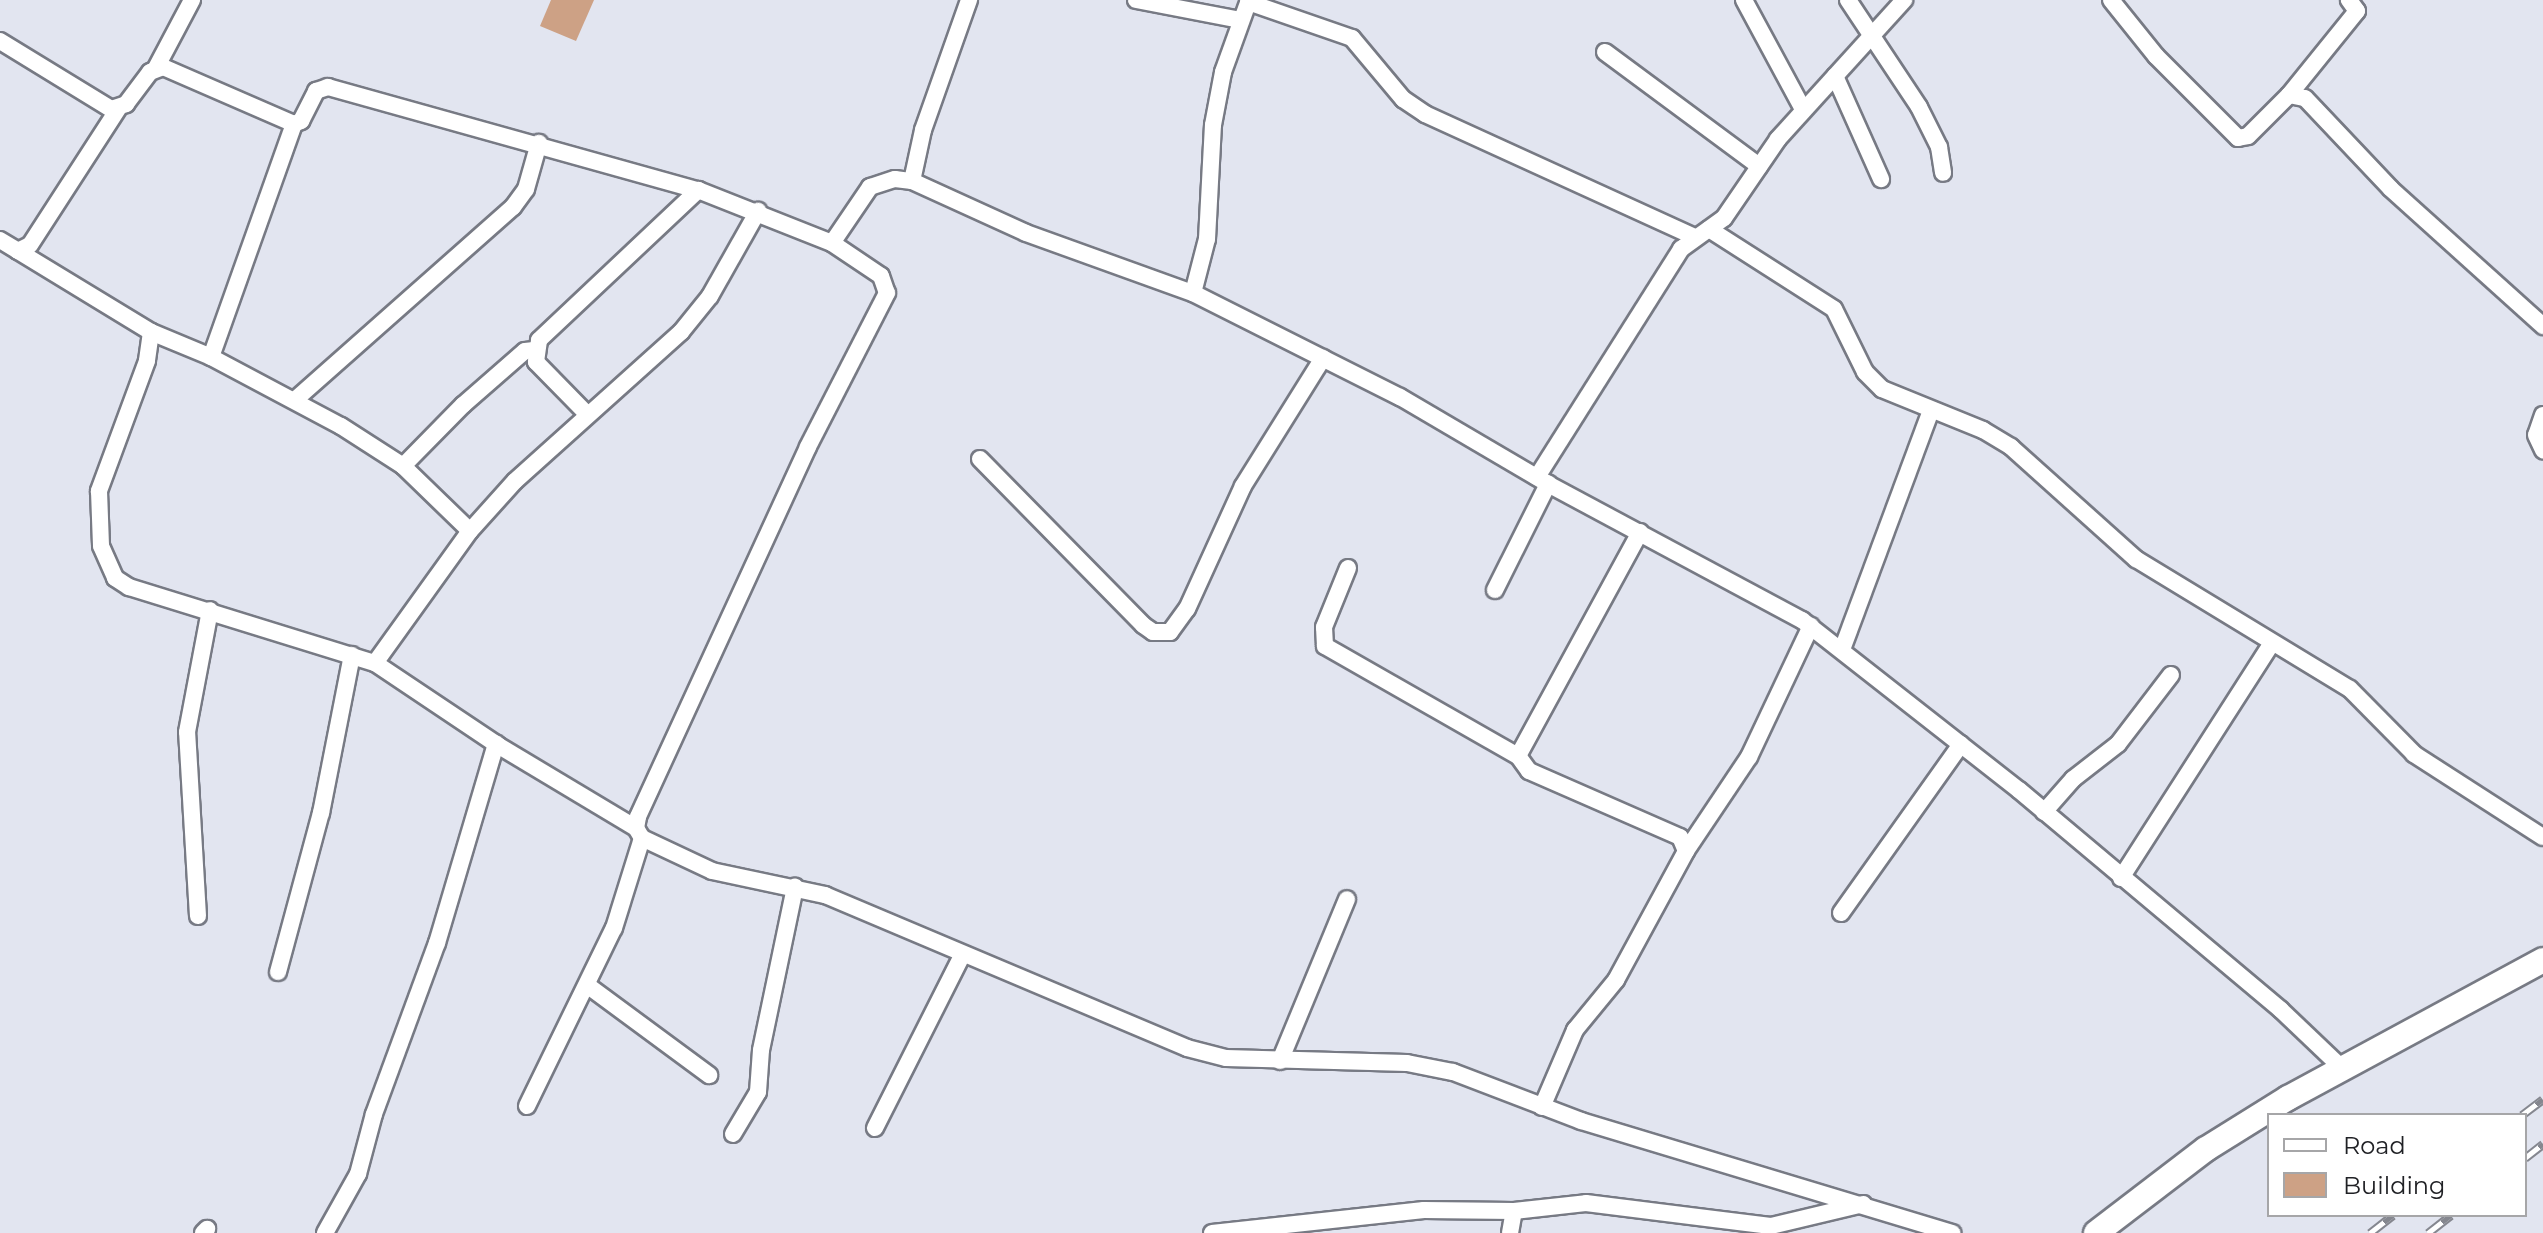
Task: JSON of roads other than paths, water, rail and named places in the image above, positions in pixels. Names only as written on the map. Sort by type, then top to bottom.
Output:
[{"type":"main road","points":[[2269,1113],[2543,960]]},
{"type":"main road","points":[[2096,1233],[2206,1149],[2267,1114]]},
{"type":"street","points":[[18,251],[30,245],[118,109],[156,68],[192,0]]},
{"type":"street","points":[[912,181],[923,130],[969,0]]},
{"type":"street","points":[[1136,0],[1241,20]]},
{"type":"street","points":[[1744,0],[1803,109]]},
{"type":"street","points":[[1848,0],[1919,107],[1939,147],[1943,173]]},
{"type":"street","points":[[1495,590],[1542,481],[1665,269],[1701,232],[1724,218],[1803,109],[1904,0]]},
{"type":"street","points":[[2111,0],[2156,56],[2238,138],[2248,136],[2289,95],[2357,11],[2349,0]]},
{"type":"street","points":[[1193,293],[1209,226],[1213,125],[1223,72],[1248,1],[1352,38],[1403,99],[1425,114],[1701,232],[1834,309],[1874,381],[1931,411],[1983,430],[2011,447],[2136,559],[2271,644],[2350,689],[2414,754],[2543,837]]},
{"type":"street","points":[[0,41],[103,106],[118,109]]},
{"type":"street","points":[[1605,52],[1759,166]]},
{"type":"street","points":[[156,68],[172,70],[294,124],[301,121],[316,91],[328,87],[539,143],[758,211],[832,243],[881,276],[887,293],[808,447],[639,833],[614,928],[527,1106]]},
{"type":"street","points":[[1835,76],[1881,179]]},
{"type":"street","points":[[2289,95],[2305,98],[2391,189],[2543,326]]},
{"type":"street","points":[[211,357],[294,124]]},
{"type":"street","points":[[296,399],[513,207],[526,189],[539,143]]},
{"type":"street","points":[[832,243],[870,187],[895,179],[912,181],[1026,233],[1193,293],[1323,358],[1811,626],[1843,647],[2281,1010],[2344,1070]]},
{"type":"street","points":[[403,466],[463,405],[525,351],[534,350],[579,299],[698,190]]},
{"type":"street","points":[[375,663],[470,531],[587,414],[681,332],[727,270],[758,211]]},
{"type":"street","points":[[0,240],[151,332],[211,357],[296,399],[403,466],[470,531]]},
{"type":"street","points":[[151,332],[147,361],[99,491],[101,546],[115,578],[129,587],[375,663],[496,744],[639,833],[712,871],[795,887],[849,904],[962,956],[1187,1048],[1226,1058],[1407,1063],[1498,1086],[1542,1107],[1953,1233]]},
{"type":"street","points":[[534,350],[536,362],[587,414]]},
{"type":"street","points":[[980,459],[1143,625],[1153,632],[1170,632],[1187,609],[1243,486],[1323,358]]},
{"type":"street","points":[[1843,647],[1931,411]]},
{"type":"street","points":[[2543,415],[2536,435],[2543,450]]},
{"type":"street","points":[[1518,756],[1640,532]]},
{"type":"street","points":[[1348,568],[1324,627],[1325,646],[1518,756],[1529,771],[1680,837],[1686,851]]},
{"type":"street","points":[[198,916],[187,732],[210,610]]},
{"type":"street","points":[[1542,1107],[1580,1022],[1616,980],[1686,851],[1749,757],[1811,626]]},
{"type":"street","points":[[2121,878],[2271,644]]},
{"type":"street","points":[[278,972],[321,813],[352,655]]},
{"type":"street","points":[[2044,812],[2073,779],[2118,744],[2171,675]]},
{"type":"street","points":[[325,1233],[358,1174],[374,1114],[437,943],[496,744]]},
{"type":"street","points":[[1841,913],[1961,744]]},
{"type":"street","points":[[733,1134],[758,1092],[761,1050],[795,887]]},
{"type":"street","points":[[1280,1061],[1347,899]]},
{"type":"street","points":[[875,1128],[962,956]]},
{"type":"street","points":[[587,985],[709,1075]]},
{"type":"street","points":[[1212,1233],[1424,1210],[1514,1211],[1607,1203],[1771,1226],[1863,1204]]},
{"type":"street","points":[[1510,1233],[1514,1211]]},
{"type":"railway","points":[[2525,1113],[2543,1099]]},
{"type":"railway","points":[[2527,1156],[2543,1144]]},
{"type":"railway","points":[[2370,1233],[2390,1217]]},
{"type":"railway","points":[[2428,1233],[2448,1217]]}]
